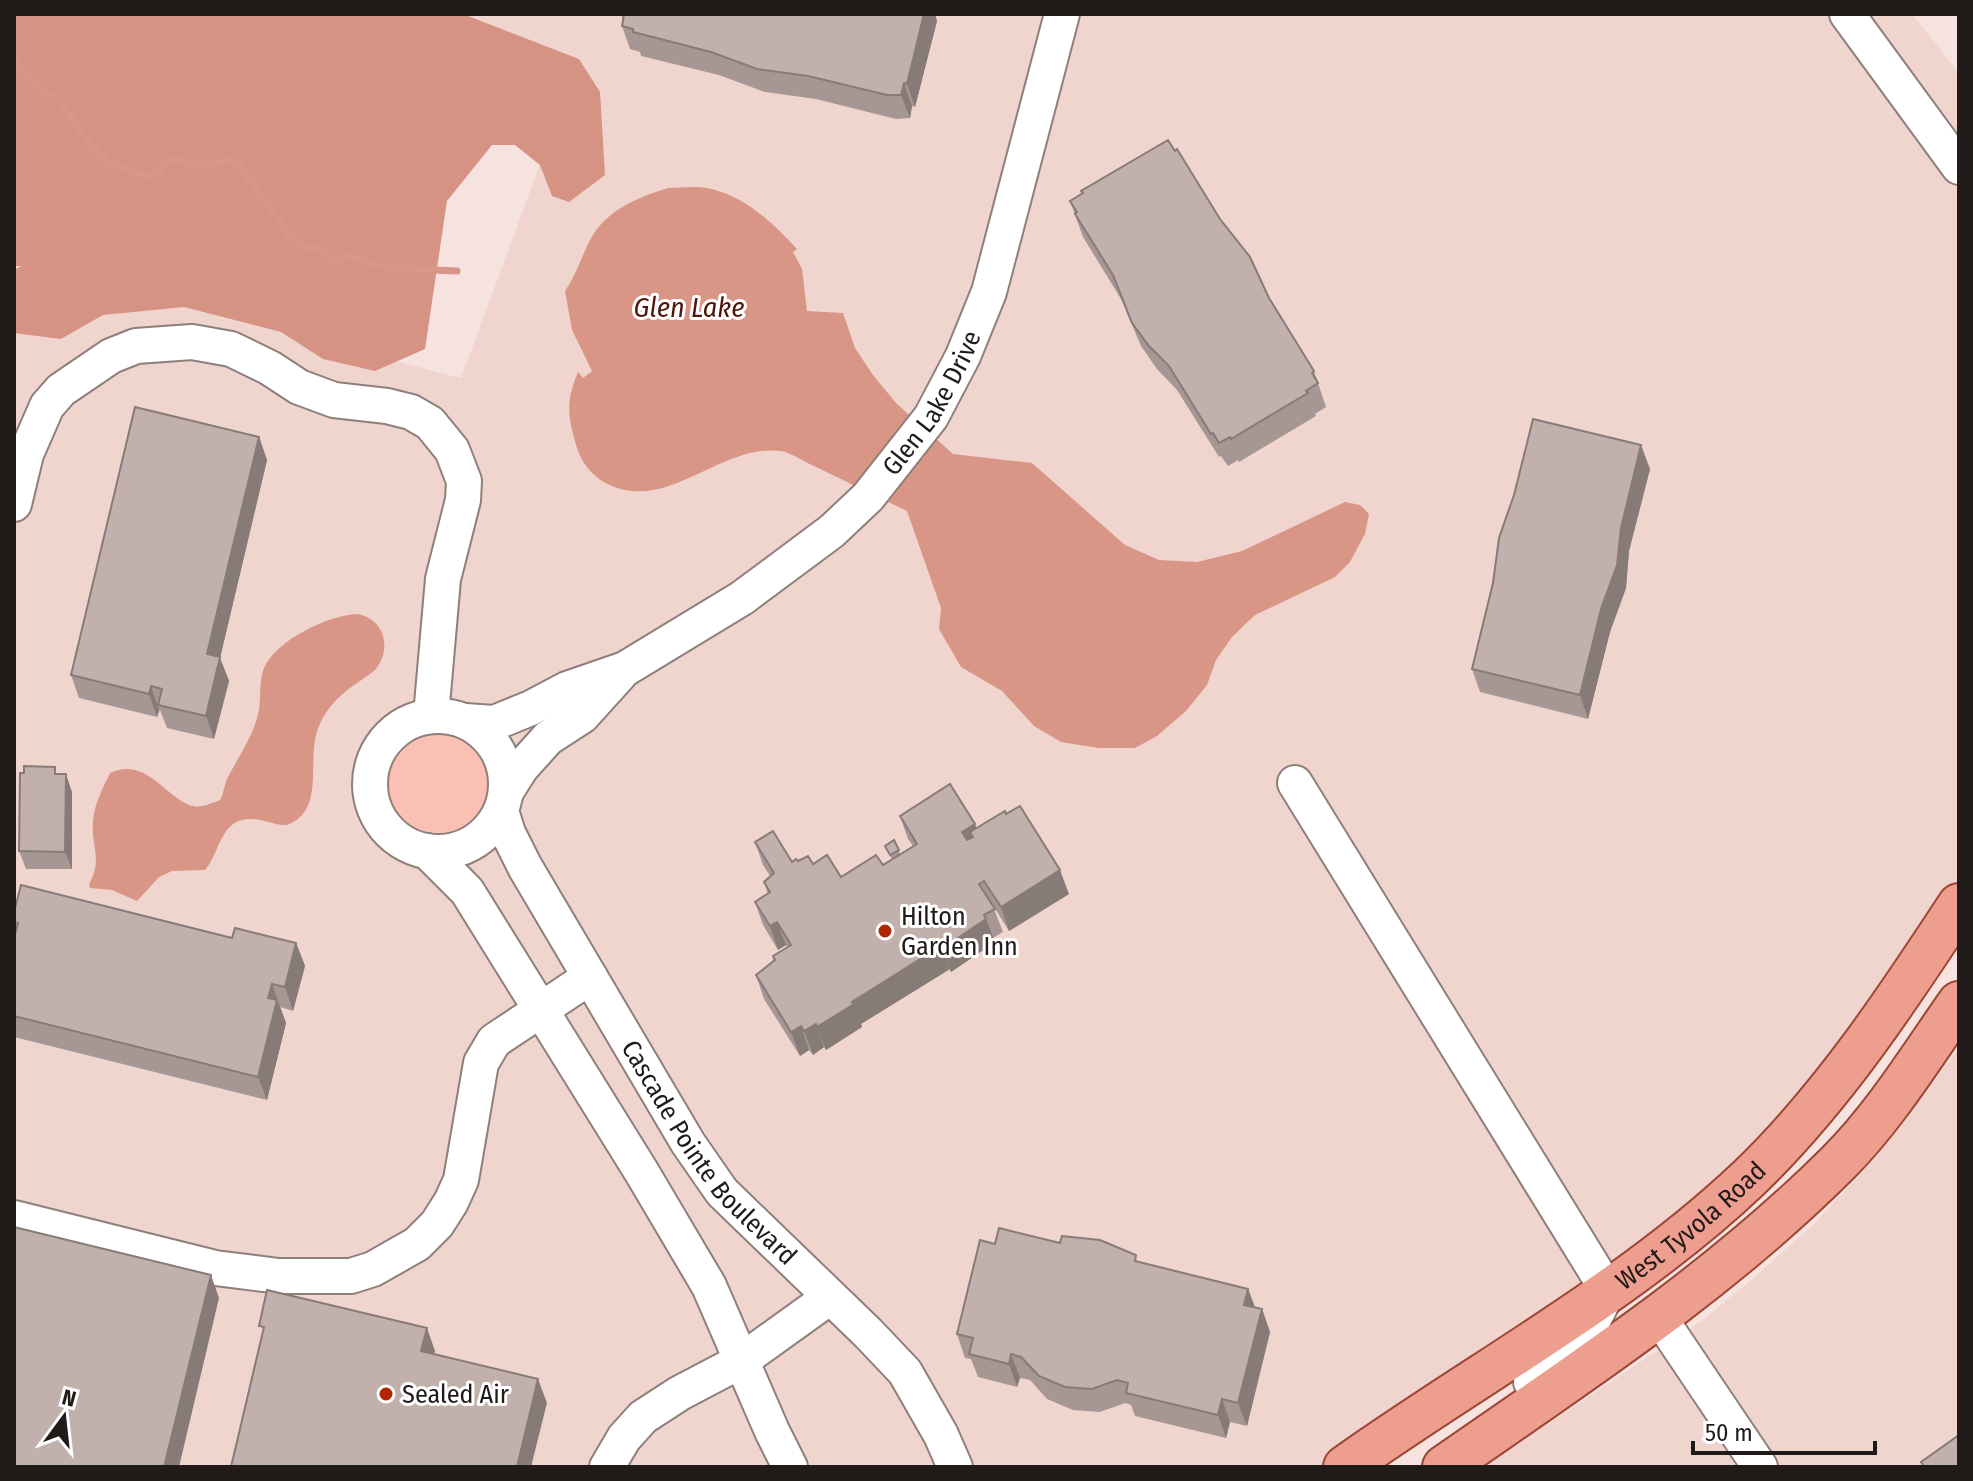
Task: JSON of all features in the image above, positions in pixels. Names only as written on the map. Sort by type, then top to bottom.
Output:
[{"type":"main road","name":"West Tyvola Road","points":[[1345,1467],[1608,1291],[1694,1226],[1748,1178],[1801,1124],[1859,1051],[1959,905]]},
{"type":"main road","name":"West Tyvola Road","points":[[1444,1467],[1704,1284],[1840,1161],[1889,1101],[1959,1003]]},
{"type":"main road","points":[[1659,1317],[1658,1295],[1664,1280],[1774,1181],[1801,1124]]},
{"type":"street","name":"Glen Lake Drive","points":[[465,721],[494,723],[567,689],[625,669],[742,598],[850,517],[931,417],[955,373],[989,292],[1062,14]]},
{"type":"street","points":[[1847,14],[1959,167]]},
{"type":"street","points":[[14,504],[26,454],[47,406],[61,390],[111,356],[136,346],[192,342],[231,349],[270,368],[299,387],[334,400],[411,412],[430,423],[447,443],[459,463],[464,481],[463,500],[443,579],[431,716]]},
{"type":"street","name":"Glen Lake Drive","points":[[504,800],[521,768],[548,738],[582,716],[625,669]]},
{"type":"street","points":[[444,715],[465,721],[483,732],[497,749],[505,769],[504,800],[490,829],[473,843],[451,851],[427,851],[405,843],[386,828],[374,808],[369,784],[373,761],[385,740],[403,725],[444,715]]},
{"type":"street","points":[[1295,783],[1608,1291],[1585,1337],[1565,1359],[1443,1443],[1422,1467]]},
{"type":"street","name":"Cascade Pointe Boulevard","points":[[504,800],[508,833],[525,867],[688,1143],[722,1192],[905,1372],[941,1435],[955,1467]]},
{"type":"street","points":[[427,851],[467,891],[709,1286],[790,1467]]},
{"type":"street","points":[[14,1218],[215,1268],[279,1276],[351,1276],[373,1269],[417,1244],[437,1224],[461,1180],[477,1080],[486,1052],[494,1041],[590,977]]},
{"type":"street","points":[[607,1467],[624,1438],[643,1417],[680,1393],[741,1361],[830,1297]]},
{"type":"street","points":[[1659,1317],[1760,1467]]},
{"type":"shaded area","points":[[14,14],[463,14],[579,59],[600,92],[605,175],[569,202],[552,196],[540,165],[515,145],[492,145],[447,201],[425,349],[375,371],[323,359],[281,332],[184,307],[103,315],[61,339],[14,333],[14,270],[22,266],[14,266]]},
{"type":"shaded area","points":[[463,14],[1912,14],[1959,73],[1959,882],[1929,932],[1817,1088],[1720,1186],[1326,1467],[14,1467],[14,263],[461,378],[579,59]]},
{"type":"shaded area","points":[[441,730],[462,734],[479,746],[491,763],[495,784],[491,805],[479,822],[462,834],[441,838],[420,834],[403,822],[391,805],[387,784],[391,763],[403,746],[420,734]]},
{"type":"shaded area","points":[[1959,1047],[1959,1467],[1484,1467],[1704,1319],[1754,1278],[1815,1223],[1874,1159]]},
{"type":"water","name":"Glen Lake","points":[[668,188],[707,188],[733,197],[756,211],[797,249],[793,252],[802,269],[807,311],[843,313],[855,348],[896,403],[953,454],[1032,463],[1125,545],[1159,560],[1197,562],[1242,551],[1345,502],[1360,505],[1369,514],[1365,534],[1350,562],[1335,577],[1255,615],[1232,637],[1216,660],[1207,685],[1186,711],[1157,736],[1135,748],[1098,748],[1061,742],[1034,726],[1002,691],[961,667],[939,629],[941,608],[907,511],[781,451],[758,452],[735,458],[670,486],[648,491],[625,490],[602,481],[586,466],[574,437],[570,401],[578,372],[583,378],[592,371],[572,330],[565,291],[590,240],[605,220],[634,201]]},
{"type":"water","points":[[357,614],[374,621],[379,628],[384,653],[375,670],[341,695],[322,719],[315,739],[311,796],[299,818],[287,825],[254,819],[239,821],[226,831],[205,870],[172,871],[159,877],[137,901],[112,890],[90,888],[96,860],[94,815],[110,773],[122,769],[144,773],[193,806],[205,806],[220,800],[228,777],[254,728],[262,673],[270,658],[304,631],[332,619]]},
{"type":"building","points":[[621,14],[924,14],[907,84],[904,83],[901,95],[887,95],[808,76],[757,69],[711,52],[633,32],[633,29],[622,26],[624,15]]},
{"type":"building","points":[[1168,140],[1175,151],[1177,149],[1220,219],[1250,257],[1269,298],[1314,371],[1312,373],[1318,383],[1306,391],[1308,393],[1219,443],[1169,366],[1132,323],[1113,275],[1070,201],[1083,193],[1081,191]]},
{"type":"building","points":[[135,407],[259,437],[207,654],[220,657],[206,716],[158,705],[162,689],[151,686],[149,694],[71,675]]},
{"type":"building","points":[[1533,419],[1641,445],[1621,528],[1617,565],[1601,609],[1580,695],[1472,669],[1493,583],[1499,538],[1514,495]]},
{"type":"building","points":[[24,766],[55,767],[55,774],[66,774],[65,852],[19,851],[20,773],[24,773]]},
{"type":"building","name":"Hilton Garden Inn","points":[[950,784],[975,824],[962,832],[967,840],[973,837],[970,832],[1005,811],[1006,814],[1020,806],[1060,870],[1001,907],[984,881],[979,884],[995,909],[984,915],[986,919],[817,1027],[816,1024],[804,1031],[801,1026],[791,1032],[756,975],[775,960],[773,956],[791,945],[777,922],[770,926],[755,902],[770,892],[764,882],[774,873],[755,842],[773,831],[792,862],[808,856],[813,864],[827,855],[841,877],[876,855],[883,865],[917,844],[900,816]]},
{"type":"building","points":[[894,840],[899,850],[890,855],[885,846]]},
{"type":"building","points":[[21,885],[232,938],[235,928],[296,943],[285,987],[272,984],[268,998],[277,1000],[258,1077],[14,1016],[14,938],[18,923],[14,922],[14,912]]},
{"type":"building","points":[[14,1227],[211,1275],[164,1467],[14,1467]]},
{"type":"building","points":[[999,1228],[1060,1243],[1062,1236],[1100,1240],[1136,1255],[1135,1261],[1248,1289],[1244,1305],[1262,1309],[1238,1403],[1222,1399],[1218,1415],[1126,1393],[1128,1383],[1117,1380],[1092,1389],[1065,1387],[1039,1376],[1021,1357],[1011,1354],[1009,1364],[969,1354],[973,1338],[957,1334],[980,1240],[995,1244]]},
{"type":"building","name":"Sealed Air","points":[[267,1290],[427,1328],[421,1351],[538,1379],[517,1467],[231,1467],[264,1327],[259,1326]]},
{"type":"building","points":[[1959,1435],[1959,1467],[1924,1467],[1921,1462]]},
{"type":"waterway","points":[[14,58],[22,70],[64,107],[89,143],[111,164],[150,177],[159,172],[165,161],[175,159],[200,166],[230,160],[240,166],[290,236],[302,245],[319,250],[335,261],[349,256],[387,268],[457,271]]},
{"type":"place","name":"Hilton Garden Inn","points":[[885,931]]},
{"type":"place","name":"Sealed Air","points":[[386,1394]]}]
